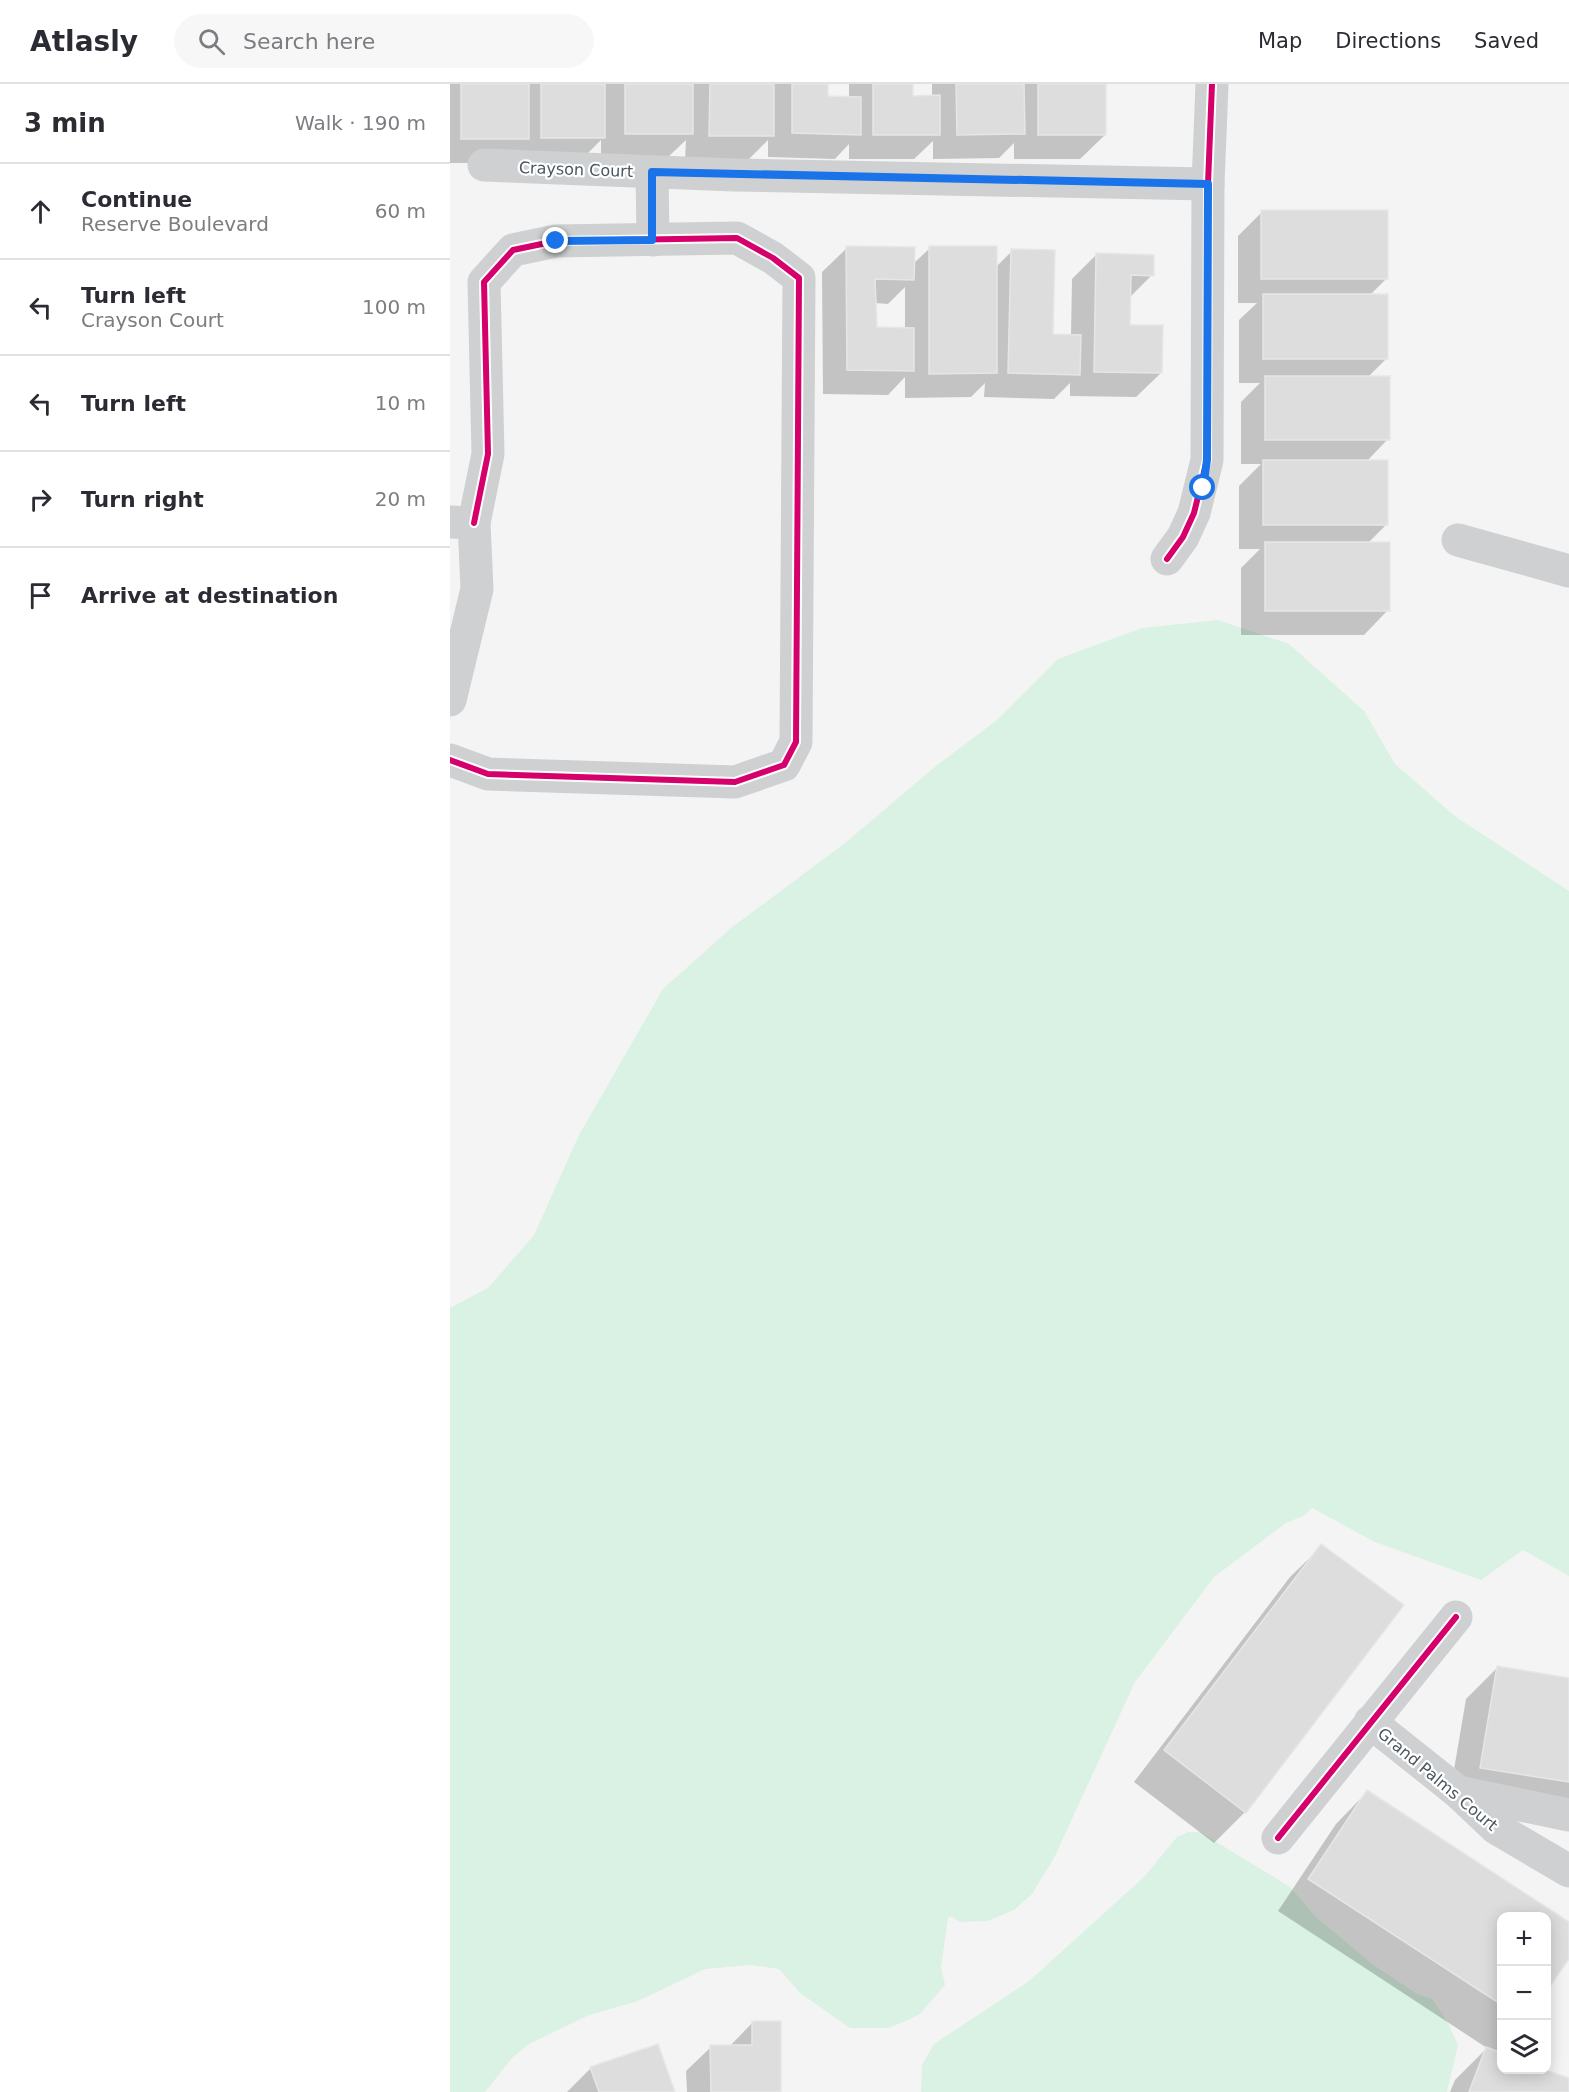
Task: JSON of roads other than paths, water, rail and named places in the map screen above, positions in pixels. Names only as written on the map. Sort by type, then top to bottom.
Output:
[{"type":"street","points":[[1167,559],[1183,537],[1194,513],[1203,488],[1207,460],[1208,184],[1212,84]]},
{"type":"street","name":"Crayson Court","points":[[484,165],[652,172],[1208,184]]},
{"type":"street","points":[[652,172],[652,240]]},
{"type":"street","points":[[450,700],[477,589],[462,523],[488,454],[484,282],[513,250],[556,241],[737,238],[773,258],[798,278],[796,742],[784,765],[735,782],[488,774],[450,760]]},
{"type":"street","points":[[1458,540],[1569,571]]},
{"type":"street","points":[[1278,1838],[1456,1617]]},
{"type":"street","name":"Grand Palms Court","points":[[1370,1722],[1458,1791],[1496,1828],[1569,1871]]},
{"type":"street","points":[[1458,1791],[1569,1815]]}]
